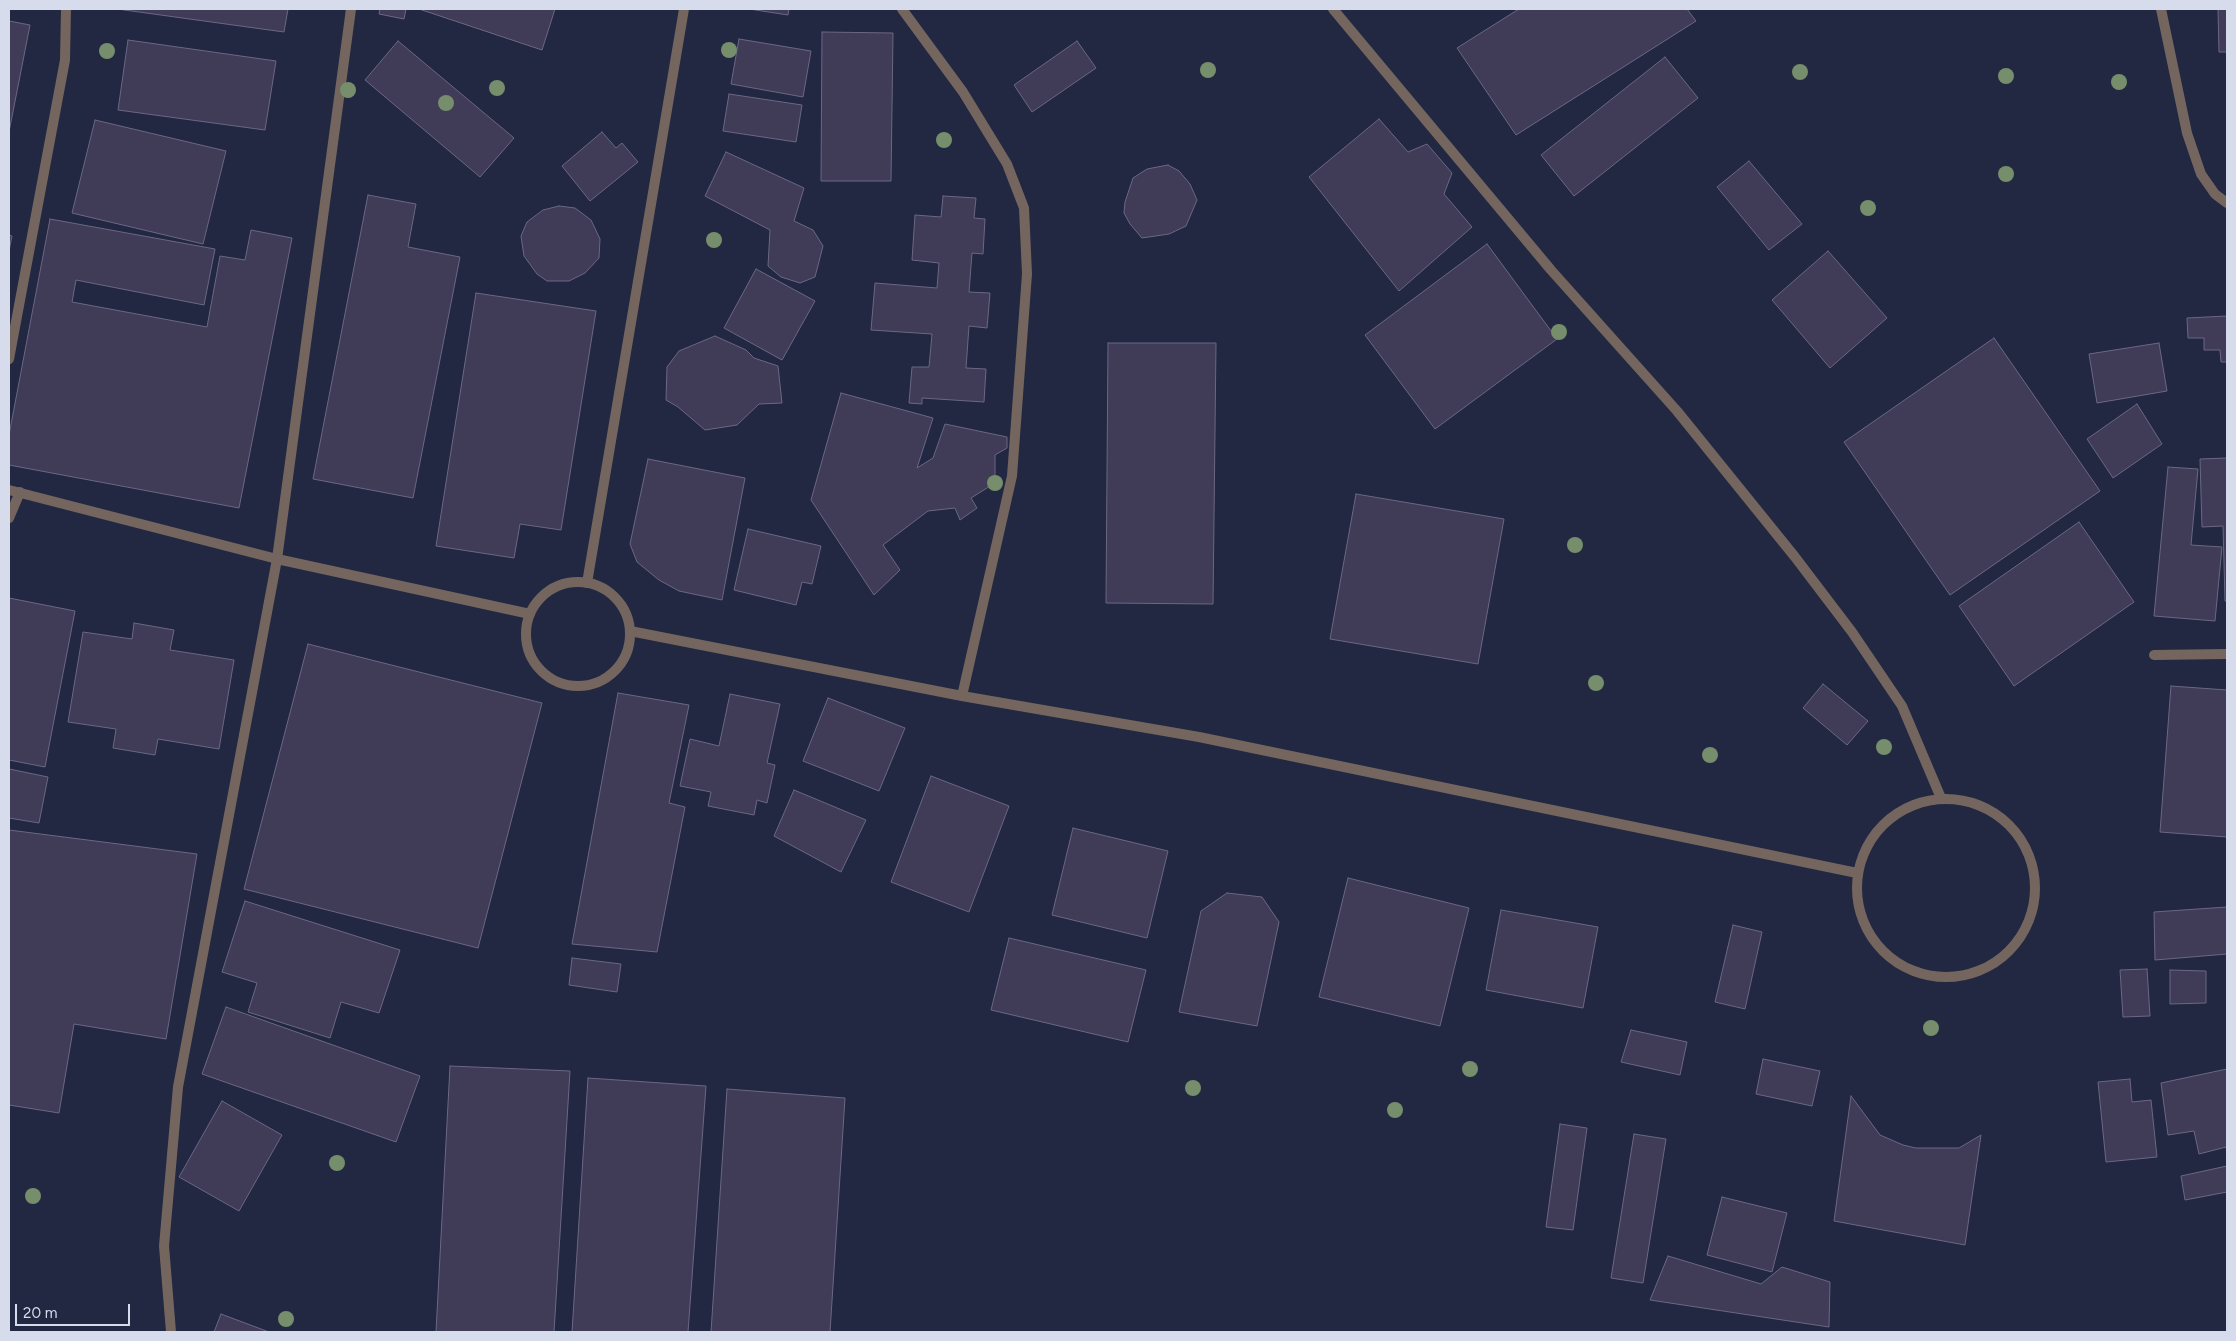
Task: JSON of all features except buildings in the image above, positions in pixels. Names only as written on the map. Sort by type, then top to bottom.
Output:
[{"type":"street","points":[[9,359],[65,60],[66,9]]},
{"type":"street","points":[[171,1332],[164,1246],[178,1087],[277,558],[351,9]]},
{"type":"street","points":[[587,583],[684,9]]},
{"type":"street","points":[[902,9],[962,92],[1002,156],[1024,208],[1027,274],[1012,476],[962,696]]},
{"type":"street","points":[[1333,9],[1551,270],[1678,411],[1795,557],[1852,632],[1902,706],[1941,798]]},
{"type":"street","points":[[2161,9],[2187,133],[2201,174],[2215,194],[2227,203]]},
{"type":"street","points":[[9,490],[277,558],[530,614]]},
{"type":"street","points":[[9,518],[20,492]]},
{"type":"street","points":[[570,582],[587,583],[604,588],[617,599],[626,614],[630,631],[628,649],[620,666],[605,678],[588,685],[569,685],[552,679],[538,667],[529,650],[526,632],[530,614],[539,599],[553,588],[570,582]]},
{"type":"street","points":[[630,631],[962,696],[1209,739],[1857,873]]},
{"type":"street","points":[[2154,655],[2227,654]]},
{"type":"street","points":[[1941,798],[1975,802],[2005,819],[2026,845],[2036,878],[2033,911],[2018,942],[1992,965],[1960,977],[1926,976],[1895,962],[1871,938],[1858,907],[1857,873],[1873,836],[1903,809],[1941,798]]}]
